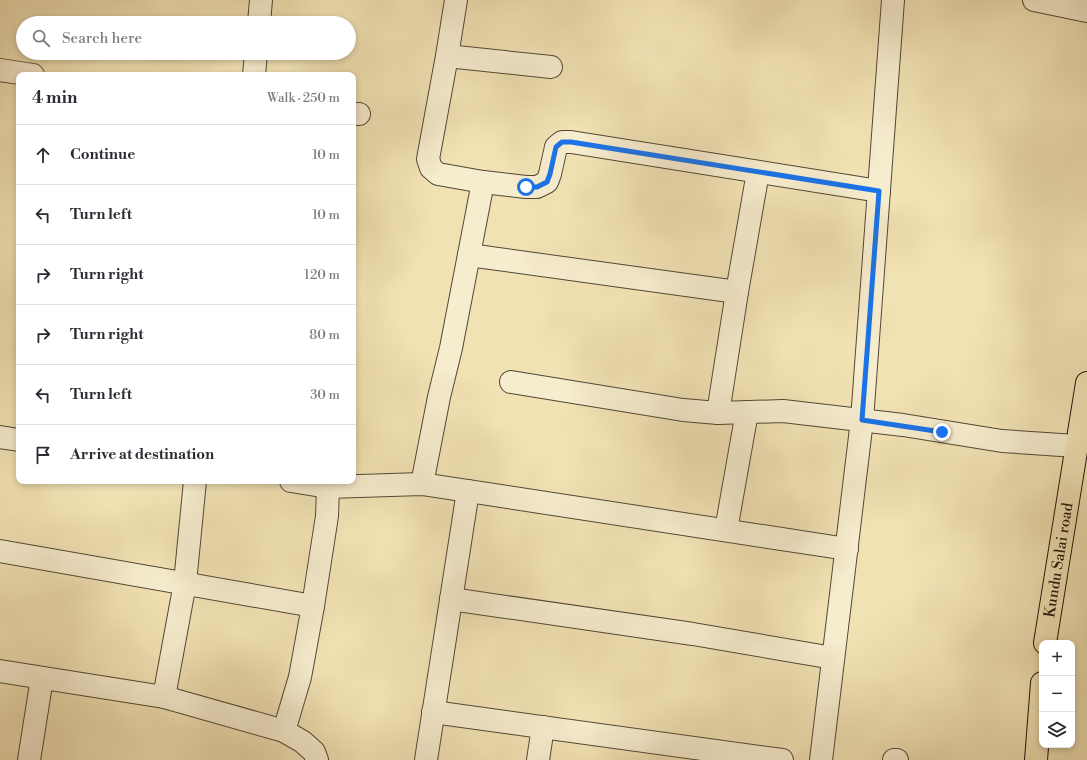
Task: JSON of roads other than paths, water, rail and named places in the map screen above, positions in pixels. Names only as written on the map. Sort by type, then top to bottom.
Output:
[{"type":"main road","name":"Kundu Salai road","points":[[1046,640],[1079,458],[1087,383]]},
{"type":"main road","points":[[1036,760],[1040,712]]},
{"type":"street","points":[[260,16],[261,0]]},
{"type":"street","points":[[456,0],[428,159],[431,168],[438,174],[483,182],[537,187],[547,182],[556,147],[562,142],[571,142],[879,191]]},
{"type":"street","points":[[821,760],[862,420],[893,0]]},
{"type":"street","points":[[1034,0],[1087,11]]},
{"type":"street","points":[[446,56],[551,68]]},
{"type":"street","points":[[254,72],[255,60]]},
{"type":"street","points":[[0,70],[16,72]]},
{"type":"street","points":[[718,413],[758,172]]},
{"type":"street","points":[[422,484],[439,396],[451,348],[483,182]]},
{"type":"street","points":[[469,255],[737,292]]},
{"type":"street","points":[[511,382],[683,410],[718,413],[783,411],[903,425],[1002,441],[1079,458]]},
{"type":"street","points":[[726,530],[747,412]]},
{"type":"street","points":[[0,437],[16,440]]},
{"type":"street","points":[[164,697],[185,584],[195,484]]},
{"type":"street","points":[[310,484],[328,487],[422,484],[847,549]]},
{"type":"street","points":[[284,731],[300,676],[313,606],[327,516],[328,487]]},
{"type":"street","points":[[426,760],[468,491]]},
{"type":"street","points":[[0,551],[313,606]]},
{"type":"street","points":[[451,599],[693,634],[833,658]]},
{"type":"street","points":[[0,671],[164,697],[284,731],[303,742],[314,752],[316,760]]},
{"type":"street","points":[[29,760],[42,678]]},
{"type":"street","points":[[433,712],[543,727],[646,751],[782,760]]},
{"type":"street","points":[[538,760],[543,727]]}]
